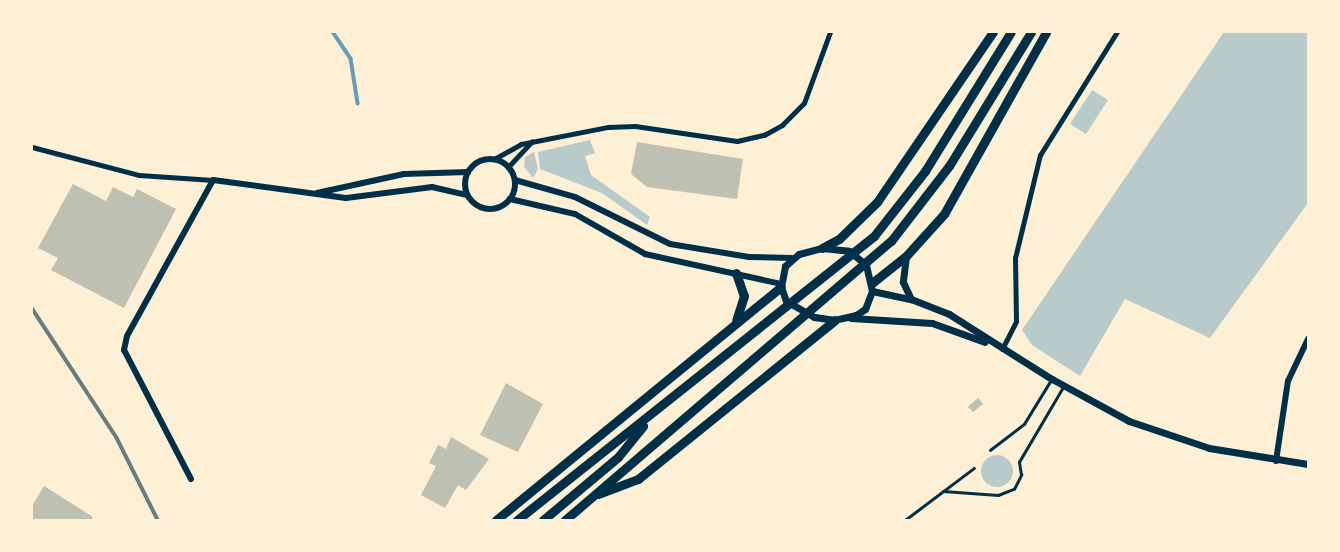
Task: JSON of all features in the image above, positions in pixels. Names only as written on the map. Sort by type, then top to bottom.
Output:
[{"type":"highway","points":[[822,248],[839,239],[877,202],[993,32]]},
{"type":"highway","points":[[517,520],[763,327],[874,236],[910,194],[1011,32]]},
{"type":"highway","points":[[565,520],[891,241],[949,166],[1031,32]]},
{"type":"highway","points":[[872,287],[906,256],[944,214],[1046,32]]},
{"type":"highway","points":[[732,328],[744,296],[736,273]]},
{"type":"highway","points":[[496,520],[781,286]]},
{"type":"highway","points":[[592,497],[638,479],[839,319]]},
{"type":"highway","points":[[543,520],[618,457],[655,411]]},
{"type":"main road","points":[[839,319],[864,309],[872,287],[858,256],[822,248],[792,258],[781,286],[792,306],[814,317],[839,319],[932,323],[1002,349]]},
{"type":"main road","points":[[906,256],[903,282],[911,299]]},
{"type":"main road","points":[[872,287],[949,314],[1052,379],[1129,421],[1174,438],[1276,461],[1308,464]]},
{"type":"street","points":[[315,194],[404,174],[468,172],[479,162],[494,159],[531,141],[635,126],[724,139],[753,139],[782,125],[810,90],[830,32]]},
{"type":"street","points":[[1002,349],[1017,321],[1015,258],[1040,155],[1117,32]]},
{"type":"street","points":[[508,167],[531,141]]},
{"type":"street","points":[[32,148],[139,175],[213,180],[346,198],[432,187],[467,195],[476,205],[489,209],[510,199],[575,214],[645,254],[736,273],[781,286]]},
{"type":"street","points":[[494,159],[508,167],[515,180],[510,199]]},
{"type":"street","points":[[467,195],[468,172]]},
{"type":"street","points":[[191,479],[124,351],[127,336],[213,180]]},
{"type":"street","points":[[515,180],[575,197],[670,244],[749,257],[792,258]]},
{"type":"street","points":[[1276,461],[1288,381],[1308,339]]},
{"type":"lane","points":[[990,450],[1024,424],[1052,379]]},
{"type":"lane","points":[[943,491],[998,495],[1014,489],[1021,474],[1019,462],[1064,386]]},
{"type":"lane","points":[[905,520],[974,468]]},
{"type":"shaded area","points":[[1224,32],[1308,32],[1308,203],[1210,338],[1125,299],[1080,376],[1032,345],[1022,330]]},
{"type":"shaded area","points":[[1092,90],[1108,100],[1086,134],[1070,124]]},
{"type":"shaded area","points":[[590,140],[595,153],[585,156],[591,175],[650,217],[647,225],[602,193],[540,169],[538,152]]},
{"type":"shaded area","points":[[534,152],[538,169],[533,178],[524,167],[525,157]]},
{"type":"shaded area","points":[[997,455],[1008,460],[1013,471],[1008,482],[997,487],[986,482],[981,471],[986,460]]},
{"type":"building","points":[[637,142],[743,159],[737,199],[647,187],[631,174]]},
{"type":"building","points":[[73,184],[106,201],[113,187],[133,197],[137,189],[176,209],[124,308],[51,270],[58,258],[38,248]]},
{"type":"building","points":[[506,383],[543,404],[518,452],[480,435]]},
{"type":"building","points":[[978,398],[983,404],[973,412],[968,407]]},
{"type":"building","points":[[451,437],[489,459],[466,490],[458,485],[445,508],[421,495],[436,466],[429,463],[438,445],[446,449]]},
{"type":"building","points":[[44,486],[93,517],[91,520],[32,520],[32,506]]},
{"type":"waterway","points":[[333,32],[351,59],[358,103]]},
{"type":"railway","points":[[32,308],[117,438],[158,520]]}]
